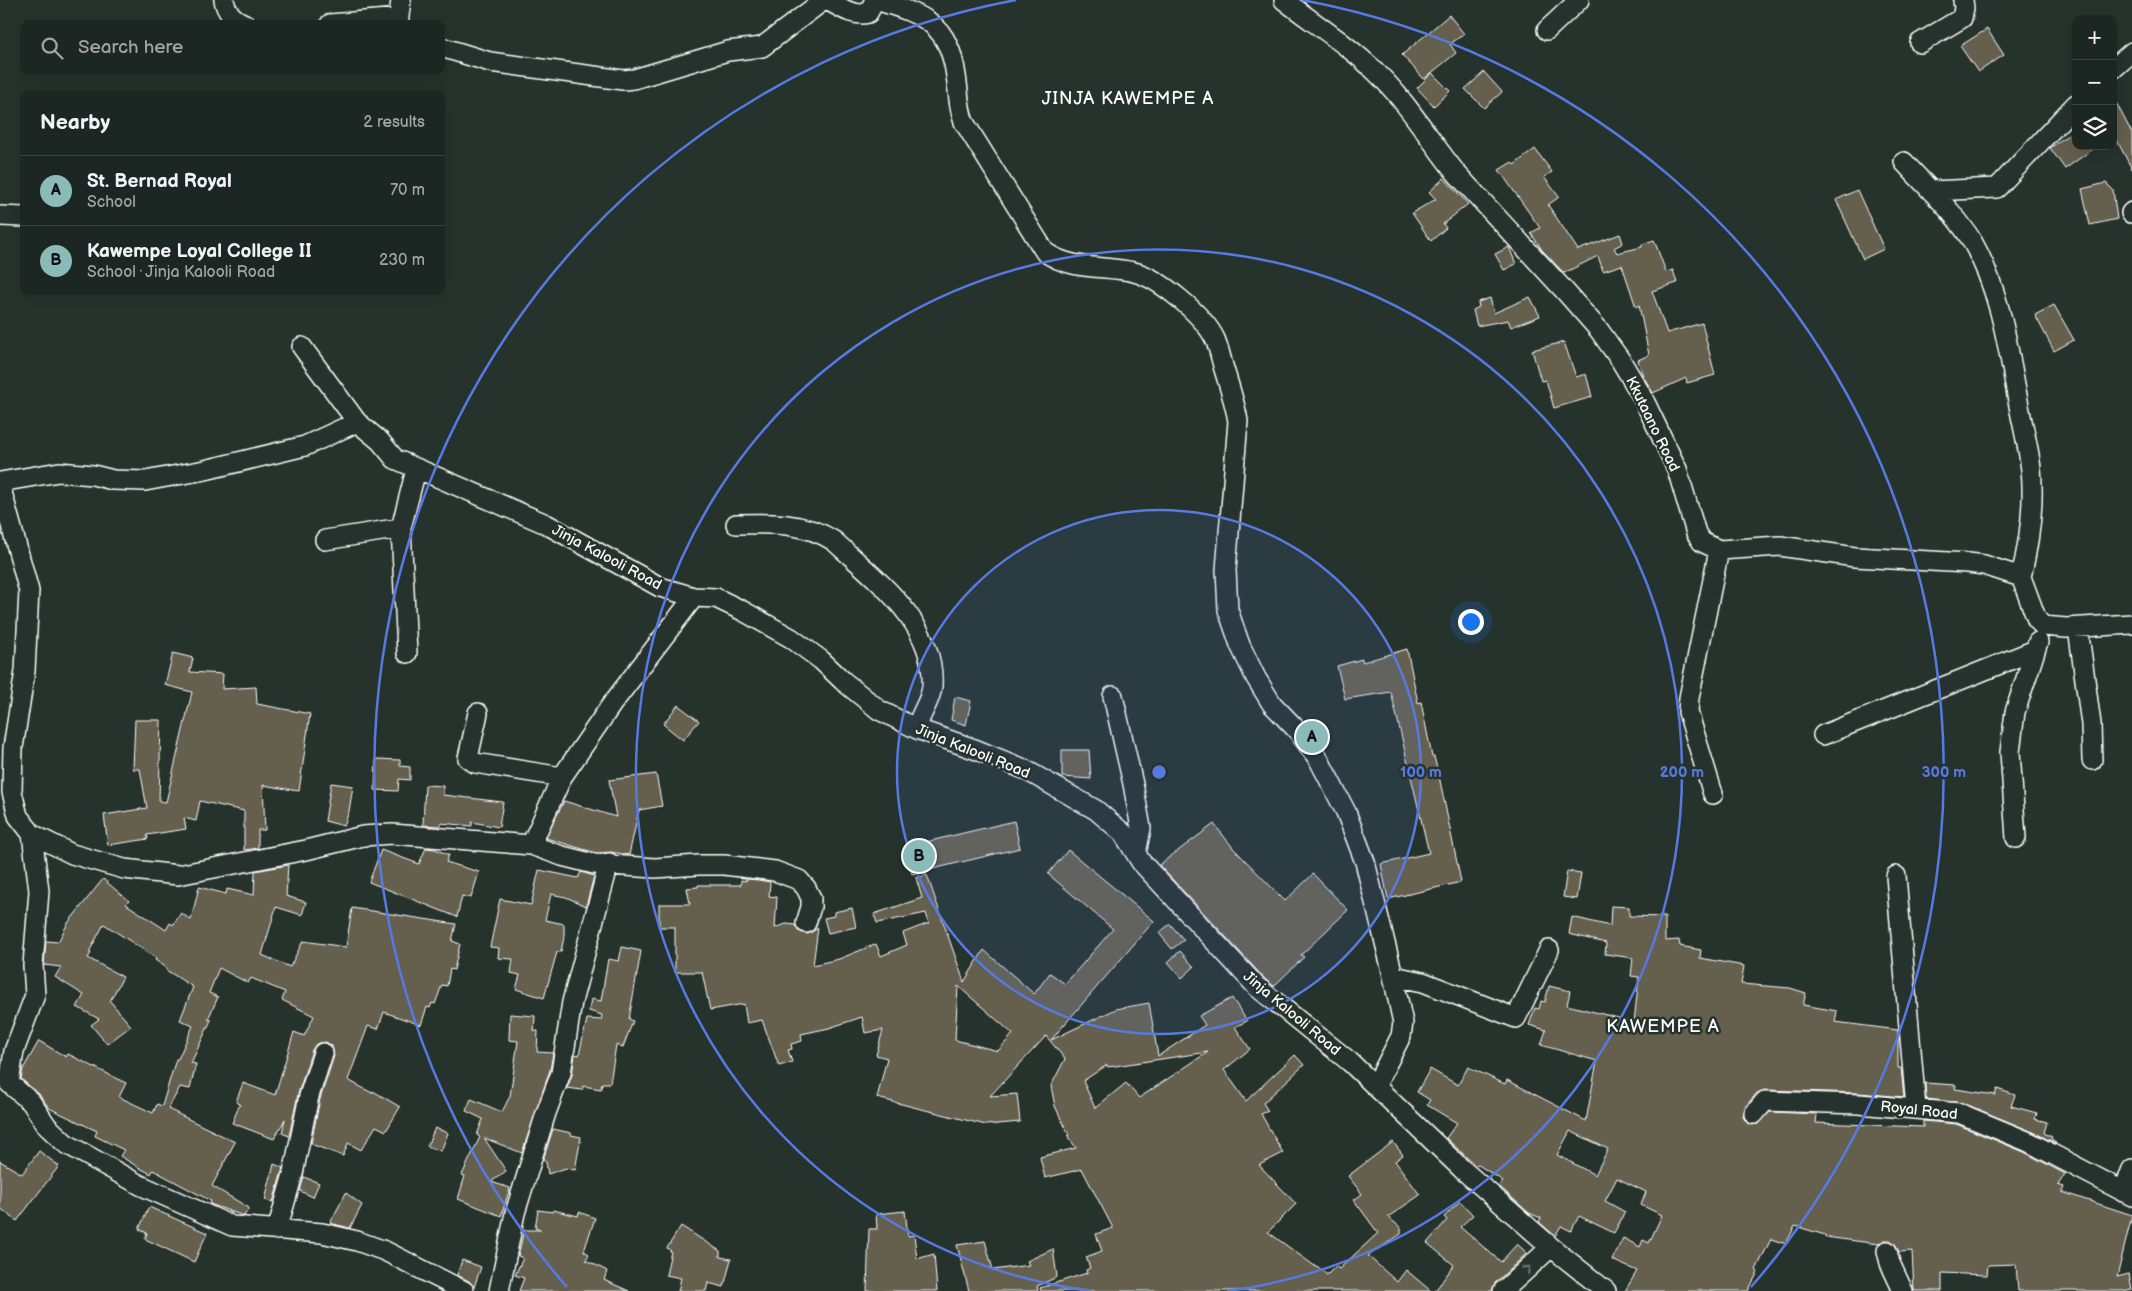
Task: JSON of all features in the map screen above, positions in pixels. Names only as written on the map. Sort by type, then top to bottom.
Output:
[{"type":"street","points":[[224,0],[226,9],[238,20]]},
{"type":"street","points":[[445,48],[490,62],[623,80],[634,79],[728,51],[762,47],[826,0],[855,14],[868,14],[876,0],[916,13],[930,21],[943,36],[953,54],[958,108],[964,122],[1045,252],[1057,260],[1074,265],[1136,273],[1162,287],[1183,302],[1205,324],[1216,340],[1235,402],[1238,421],[1226,570],[1228,610],[1240,645],[1256,678],[1272,704],[1298,731],[1319,760],[1346,812],[1364,862],[1393,976],[1403,1023],[1401,1036],[1376,1085]]},
{"type":"street","name":"Kkutaano Road","points":[[1284,0],[1359,57],[1403,100],[1435,147],[1473,194],[1599,330],[1621,361],[1657,426],[1677,469],[1696,533],[1702,542],[1718,550]]},
{"type":"street","points":[[1547,30],[1579,0]]},
{"type":"street","points":[[1920,43],[1962,18],[1963,0]]},
{"type":"street","points":[[358,20],[399,14]]},
{"type":"street","points":[[2117,65],[2132,52]]},
{"type":"street","points":[[1931,191],[1997,188],[2075,105]]},
{"type":"street","points":[[1904,162],[1960,225],[1974,245],[1990,282],[2009,353],[2029,453],[2032,515],[2021,577],[2037,620],[2043,626],[2052,628],[2132,624]]},
{"type":"street","points":[[0,216],[20,217]]},
{"type":"street","name":"Jinja Kalooli Road","points":[[302,347],[357,422],[380,441],[395,459],[416,470],[546,524],[660,587],[694,597],[716,598],[766,622],[821,660],[843,681],[880,710],[917,729],[1024,769],[1096,810],[1123,833],[1142,862],[1257,987],[1376,1085],[1463,1170],[1551,1247],[1606,1291]]},
{"type":"street","points":[[357,422],[305,446],[205,470],[162,478],[113,480],[93,475],[59,472],[0,484],[29,591],[25,671],[13,748],[12,792],[18,816],[32,834],[72,854],[124,869],[178,875],[306,850],[363,836],[392,834],[531,845],[562,856],[594,864],[610,863],[637,868],[724,865],[775,871],[799,880],[811,898],[809,916],[806,923]]},
{"type":"street","points":[[407,653],[401,528],[416,470]]},
{"type":"street","points":[[736,524],[773,523],[823,534],[834,541],[894,598],[909,615],[919,632],[929,659],[932,685],[925,711],[918,721],[917,729]]},
{"type":"street","points":[[325,540],[401,528]]},
{"type":"street","points":[[1713,794],[1688,712],[1688,705],[1718,550],[1780,546],[1855,557],[1968,563],[1991,567],[2021,577]]},
{"type":"street","points":[[531,845],[562,778],[612,704],[694,597]]},
{"type":"street","points":[[2016,838],[2010,752],[2015,712],[2043,626]]},
{"type":"street","points":[[2078,628],[2091,724],[2092,760]]},
{"type":"street","points":[[1822,735],[2035,650]]},
{"type":"street","points":[[1113,696],[1133,784],[1140,828],[1136,854]]},
{"type":"street","points":[[478,713],[468,758],[475,763],[486,766],[562,778]]},
{"type":"street","points":[[32,834],[39,891],[33,965],[34,995],[14,1051],[6,1065],[9,1083],[32,1102],[47,1126],[65,1143],[140,1185],[232,1226],[322,1233],[357,1241],[385,1251],[464,1291]]},
{"type":"street","points":[[499,1291],[515,1212],[546,1113],[561,1073],[572,1002],[610,863]]},
{"type":"street","points":[[1896,876],[1916,1108]]},
{"type":"street","points":[[1393,976],[1423,982],[1516,1018],[1550,950]]},
{"type":"street","points":[[277,1230],[293,1174],[309,1096],[323,1053]]},
{"type":"street","name":"Royal Road","points":[[1754,1114],[1765,1101],[1916,1108],[1959,1113],[2029,1142],[2128,1194]]},
{"type":"street","points":[[2128,1194],[2132,1169]]},
{"type":"street","points":[[1503,1291],[1551,1247]]},
{"type":"street","points":[[1887,1251],[1890,1263],[1903,1291]]},
{"type":"building","points":[[1449,15],[1464,34],[1450,44],[1456,53],[1424,79],[1402,55]]},
{"type":"building","points":[[1987,29],[2004,55],[1978,72],[1960,46]]},
{"type":"building","points":[[1484,72],[1502,92],[1484,108],[1465,89]]},
{"type":"building","points":[[1432,73],[1450,91],[1434,106],[1417,88]]},
{"type":"building","points":[[2117,105],[2132,133],[2132,169],[2117,141]]},
{"type":"building","points":[[2072,132],[2072,150],[2091,150],[2065,169],[2050,148]]},
{"type":"building","points":[[1535,149],[1552,172],[1544,177],[1559,197],[1548,205],[1578,250],[1620,234],[1623,243],[1614,248],[1617,253],[1642,247],[1642,244],[1654,240],[1666,272],[1673,270],[1677,283],[1652,291],[1667,333],[1702,323],[1715,375],[1687,383],[1686,378],[1653,393],[1643,376],[1638,360],[1649,355],[1639,305],[1636,307],[1622,265],[1603,271],[1598,256],[1564,273],[1542,250],[1531,233],[1540,228],[1499,170],[1512,162],[1514,165]]},
{"type":"building","points":[[1444,178],[1468,204],[1443,224],[1446,228],[1431,241],[1412,213],[1436,199],[1429,192]]},
{"type":"building","points":[[2106,183],[2113,190],[2117,219],[2090,225],[2082,189]]},
{"type":"building","points":[[1857,190],[1884,249],[1863,259],[1836,200]]},
{"type":"building","points":[[1509,247],[1516,264],[1504,270],[1495,254]]},
{"type":"building","points":[[1530,297],[1540,316],[1511,327],[1508,320],[1477,326],[1473,310],[1479,307],[1478,302],[1490,298],[1494,313]]},
{"type":"building","points":[[2054,305],[2074,340],[2054,351],[2035,315]]},
{"type":"building","points":[[1564,342],[1576,377],[1586,374],[1592,397],[1554,408],[1546,380],[1541,381],[1532,350]]},
{"type":"building","points":[[1407,649],[1418,703],[1421,702],[1432,757],[1434,757],[1439,776],[1461,882],[1388,899],[1381,864],[1429,853],[1391,692],[1345,699],[1337,666],[1362,659],[1363,662]]},
{"type":"building","points":[[173,653],[193,658],[190,672],[223,674],[222,689],[256,687],[257,704],[310,714],[299,791],[263,785],[265,830],[258,830],[258,848],[244,850],[244,811],[200,801],[196,821],[184,818],[186,829],[147,835],[148,839],[108,845],[104,815],[147,808],[140,769],[133,769],[135,720],[161,720],[159,801],[166,802],[192,692],[165,685]]},
{"type":"building","points":[[955,697],[971,701],[966,725],[951,720]]},
{"type":"building","points":[[678,705],[699,721],[683,740],[663,724]]},
{"type":"building","points":[[1062,750],[1089,750],[1091,779],[1062,777]]},
{"type":"building","points":[[376,759],[400,760],[400,766],[410,767],[410,780],[399,779],[398,791],[375,790]]},
{"type":"building","points":[[656,774],[662,806],[639,810],[629,855],[611,852],[596,853],[546,838],[564,801],[616,817],[609,780]]},
{"type":"building","points":[[331,783],[353,786],[349,811],[344,826],[325,821]]},
{"type":"building","points":[[425,785],[443,786],[443,795],[503,802],[499,827],[472,822],[472,826],[441,823],[441,826],[423,825]]},
{"type":"building","points":[[1014,821],[1020,848],[912,874],[905,847]]},
{"type":"building","points":[[1214,824],[1234,849],[1285,901],[1313,874],[1348,910],[1301,955],[1304,957],[1274,986],[1265,979],[1159,865]]},
{"type":"building","points":[[426,848],[435,849],[449,855],[446,862],[479,872],[471,898],[462,896],[457,917],[369,882],[381,850],[419,864]]},
{"type":"building","points":[[1068,850],[1154,921],[1051,1040],[1116,1009],[1149,1003],[1158,1056],[1205,1025],[1199,1016],[1232,998],[1247,1021],[1235,1027],[1250,1049],[1224,1070],[1246,1101],[1295,1055],[1304,1065],[1263,1103],[1268,1111],[1261,1114],[1283,1153],[1259,1165],[1296,1204],[1268,1232],[1327,1275],[1336,1266],[1339,1269],[1378,1233],[1354,1200],[1362,1194],[1348,1176],[1393,1142],[1403,1155],[1395,1161],[1420,1195],[1388,1217],[1401,1228],[1401,1234],[1368,1256],[1397,1282],[1406,1270],[1431,1291],[1041,1291],[1040,1288],[1087,1273],[1086,1270],[1090,1268],[1086,1257],[1102,1251],[1096,1234],[1113,1228],[1082,1169],[1045,1178],[1040,1157],[1076,1148],[1068,1136],[1055,1106],[1051,1086],[1065,1059],[1046,1036],[990,1096],[1017,1094],[1020,1122],[986,1125],[877,1098],[887,1058],[876,1055],[883,1030],[865,1033],[862,1017],[829,1028],[801,1034],[802,1041],[791,1044],[792,1049],[788,1050],[792,1062],[779,1066],[762,1020],[747,1023],[744,1004],[710,1010],[702,972],[675,972],[675,927],[659,927],[659,904],[690,904],[687,888],[698,887],[698,885],[741,885],[741,880],[759,880],[770,882],[769,896],[777,897],[775,928],[786,924],[795,925],[798,931],[808,934],[818,928],[813,965],[839,959],[876,944],[881,956],[907,945],[903,933],[929,923],[926,913],[877,923],[874,914],[922,898],[916,878],[927,875],[964,982],[984,950],[1034,994],[1050,973],[1065,984],[1113,929],[1048,874]],"holes":[[[958,986],[1013,1034],[998,1051],[955,1040]],[[1208,1052],[1139,1098],[1126,1083],[1095,1108],[1083,1081],[1107,1065],[1108,1067]]]},
{"type":"building","points":[[288,865],[286,896],[306,902],[302,915],[276,907],[262,955],[290,967],[303,941],[346,947],[352,908],[456,924],[452,941],[460,944],[454,970],[450,969],[447,986],[442,985],[435,1004],[432,1003],[430,1008],[427,1007],[421,1025],[384,1012],[378,1029],[368,1026],[348,1080],[372,1093],[373,1091],[400,1107],[386,1131],[376,1126],[361,1150],[348,1143],[343,1156],[311,1144],[320,1099],[334,1056],[332,1046],[326,1042],[316,1044],[312,1050],[298,1094],[289,1136],[282,1133],[285,1119],[274,1139],[232,1123],[240,1104],[236,1102],[243,1083],[275,1095],[294,1032],[304,1036],[314,1016],[282,1000],[285,992],[251,978],[248,983],[219,968],[209,993],[218,997],[208,1019],[211,1020],[191,1063],[196,1064],[190,1089],[180,1087],[168,1109],[235,1142],[212,1186],[249,1208],[244,1216],[210,1204],[211,1201],[153,1170],[151,1174],[120,1156],[124,1150],[95,1136],[97,1131],[49,1108],[39,1094],[21,1079],[23,1069],[39,1041],[66,1057],[68,1054],[126,1083],[119,1097],[153,1113],[157,1104],[162,1106],[176,1059],[178,1059],[193,1026],[180,1020],[193,987],[166,970],[167,968],[155,960],[156,958],[104,924],[89,952],[91,953],[88,958],[123,977],[110,1001],[131,1026],[107,1044],[91,1025],[99,1019],[77,1007],[84,995],[55,977],[61,967],[44,965],[46,941],[58,942],[68,923],[103,879],[129,901],[126,904],[166,930],[170,923],[173,925],[181,913],[191,920],[199,887],[226,894],[227,889],[254,895],[255,871]]},
{"type":"building","points":[[539,870],[578,878],[581,872],[594,876],[586,906],[566,897],[551,894],[545,920],[564,924],[564,937],[561,952],[557,952],[544,998],[516,989],[520,975],[511,973],[513,959],[498,958],[499,948],[490,947],[500,899],[531,905]]},
{"type":"building","points":[[1567,871],[1581,873],[1577,899],[1563,897]]},
{"type":"building","points":[[1611,906],[1629,907],[1629,916],[1665,917],[1665,941],[1679,940],[1680,946],[1701,950],[1700,958],[1744,966],[1741,984],[1790,988],[1806,993],[1803,1005],[1837,1011],[1835,1022],[1898,1030],[1898,1068],[1901,1068],[1904,1097],[1859,1093],[1765,1090],[1757,1093],[1745,1107],[1743,1117],[1747,1123],[1752,1125],[1758,1124],[1770,1112],[1817,1114],[1816,1123],[1923,1127],[1923,1121],[1956,1124],[2024,1152],[2065,1174],[2058,1185],[2064,1187],[2062,1192],[2132,1215],[2117,1277],[2129,1274],[2132,1289],[2122,1291],[2018,1291],[2016,1264],[1988,1265],[1987,1275],[1942,1273],[1942,1291],[1914,1291],[1912,1251],[1899,1252],[1895,1244],[1890,1240],[1884,1240],[1879,1244],[1825,1237],[1825,1235],[1795,1226],[1786,1244],[1771,1239],[1748,1291],[1625,1291],[1637,1271],[1612,1260],[1623,1238],[1640,1247],[1643,1240],[1649,1243],[1662,1215],[1641,1205],[1646,1192],[1617,1178],[1605,1201],[1625,1212],[1614,1233],[1579,1216],[1571,1231],[1561,1226],[1555,1236],[1539,1222],[1541,1218],[1529,1213],[1499,1186],[1503,1181],[1477,1164],[1476,1166],[1446,1138],[1457,1123],[1427,1105],[1430,1100],[1417,1092],[1430,1069],[1458,1085],[1468,1067],[1505,1084],[1507,1080],[1586,1121],[1597,1061],[1541,1045],[1546,1030],[1529,1025],[1535,1008],[1539,1009],[1541,1001],[1545,1002],[1549,986],[1570,991],[1567,1005],[1634,1022],[1639,977],[1631,976],[1633,958],[1605,954],[1606,943],[1569,934],[1572,917],[1610,926]],"holes":[[[1570,1131],[1608,1149],[1595,1175],[1557,1155]]]},
{"type":"building","points":[[852,908],[856,927],[828,933],[824,918],[834,916],[834,912]]},
{"type":"building","points":[[1170,924],[1184,940],[1172,949],[1159,933]]},
{"type":"building","points":[[622,947],[641,951],[629,1019],[633,1021],[623,1047],[616,1045],[610,1083],[602,1083],[601,1089],[583,1086],[582,1090],[567,1088],[572,1075],[575,1054],[579,1055],[587,1019],[601,1020],[602,1015],[589,1011],[591,999],[601,1001],[608,959],[619,961]]},
{"type":"building","points":[[1180,951],[1194,967],[1182,978],[1168,962]]},
{"type":"building","points":[[510,1014],[535,1016],[534,1031],[538,1031],[537,1052],[553,1053],[550,1070],[522,1153],[484,1138],[506,1171],[491,1182],[510,1188],[501,1216],[458,1199],[465,1176],[462,1175],[480,1137],[477,1135],[483,1119],[466,1111],[471,1099],[502,1112],[510,1096],[518,1041],[509,1040]]},
{"type":"building","points":[[1925,1083],[1956,1085],[1955,1089],[1995,1095],[1997,1089],[2015,1095],[2011,1106],[2037,1113],[2035,1119],[2047,1122],[2044,1133],[2052,1137],[2051,1139],[2056,1142],[1963,1103],[1926,1099]]},
{"type":"building","points":[[435,1128],[448,1133],[441,1151],[427,1146]]},
{"type":"building","points":[[553,1129],[581,1137],[575,1170],[566,1168],[548,1174],[546,1162],[543,1160]]},
{"type":"building","points":[[39,1151],[59,1166],[17,1221],[0,1208],[0,1161],[22,1174]]},
{"type":"building","points":[[274,1164],[283,1168],[273,1202],[265,1200]]},
{"type":"building","points":[[304,1177],[319,1183],[313,1197],[300,1191]]},
{"type":"building","points":[[346,1193],[362,1205],[350,1228],[330,1223]]},
{"type":"building","points":[[1460,1201],[1473,1215],[1460,1227],[1501,1262],[1517,1244],[1527,1253],[1495,1283],[1492,1291],[1435,1291],[1454,1265],[1427,1243],[1447,1220],[1444,1217]]},
{"type":"building","points":[[149,1207],[207,1233],[194,1262],[145,1239],[147,1233],[139,1229]]},
{"type":"building","points":[[538,1210],[553,1212],[553,1210],[578,1216],[579,1212],[595,1218],[584,1251],[589,1254],[586,1260],[607,1271],[604,1280],[629,1291],[519,1291],[524,1278],[515,1275],[523,1258],[518,1256],[524,1230],[541,1230],[535,1228]]},
{"type":"building","points":[[905,1211],[908,1236],[914,1235],[917,1259],[934,1254],[937,1291],[867,1291],[869,1229],[877,1229],[876,1214]]},
{"type":"building","points":[[681,1226],[720,1251],[720,1257],[731,1259],[724,1287],[708,1283],[706,1291],[678,1291],[681,1278],[666,1275],[671,1251],[667,1248]]},
{"type":"building","points":[[985,1241],[993,1270],[1029,1265],[1027,1261],[1053,1249],[1057,1277],[1037,1286],[1038,1291],[969,1291],[957,1245]]},
{"type":"building","points":[[462,1260],[481,1267],[474,1287],[469,1281],[457,1275]]},
{"type":"place","name":"St. Bernad Royal","points":[[1312,737]]},
{"type":"place","name":"Kawempe Loyal College II","points":[[919,856]]},
{"type":"district","name":"JINJA KAWEMPE A","points":[[1128,98]]},
{"type":"district","name":"KAWEMPE A","points":[[1663,1026]]}]
